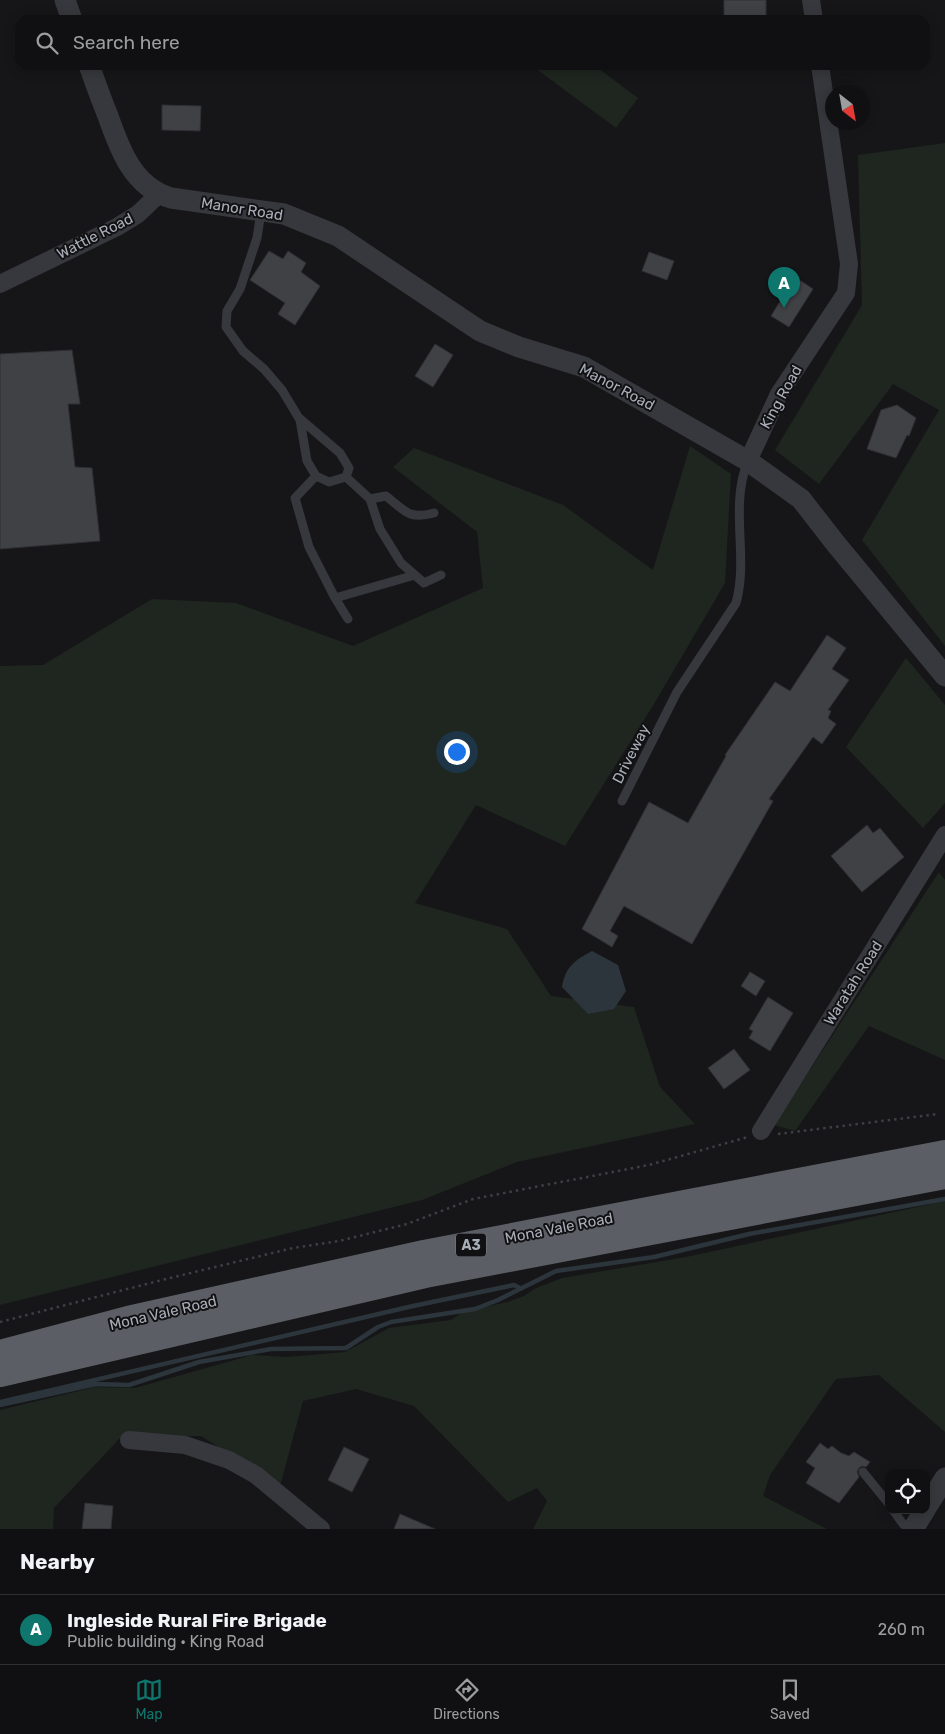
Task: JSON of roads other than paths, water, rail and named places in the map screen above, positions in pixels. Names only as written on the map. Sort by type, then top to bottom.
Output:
[{"type":"highway","name":"Mona Vale Road","points":[[0,1354],[128,1320],[424,1254],[945,1154]]},
{"type":"highway","name":"Mona Vale Road","points":[[0,1374],[425,1274],[945,1175]]},
{"type":"street","points":[[65,0],[70,15]]},
{"type":"street","points":[[811,0],[813,15]]},
{"type":"street","points":[[91,70],[124,156],[134,172],[158,194]]},
{"type":"street","name":"King Road","points":[[748,461],[779,394],[846,293],[849,264],[821,70]]},
{"type":"street","name":"Manor Road","points":[[158,194],[171,198],[284,214],[338,236],[480,331],[519,347],[584,367],[748,461],[801,499],[945,676]]},
{"type":"street","name":"Wattle Road","points":[[0,284],[117,226],[138,214],[158,194]]},
{"type":"street","name":"Waratah Road","points":[[762,1134],[945,835]]},
{"type":"street","points":[[129,1440],[185,1445],[230,1460],[256,1475],[320,1529]]},
{"type":"street","points":[[930,1501],[945,1478]]},
{"type":"street","points":[[911,1529],[922,1514]]},
{"type":"lane","points":[[261,212],[257,238],[243,281],[227,311],[226,327],[243,350],[264,369],[282,390],[299,418],[340,453],[349,468],[346,477]]},
{"type":"lane","points":[[299,418],[307,461],[316,476],[330,482],[346,477]]},
{"type":"lane","name":"King Road","points":[[663,719],[677,692],[736,603],[742,574],[740,494],[744,470],[748,461]]},
{"type":"lane","points":[[316,476],[295,498],[309,547],[348,619]]},
{"type":"lane","points":[[346,477],[370,499],[380,529],[401,563],[424,583],[441,575]]},
{"type":"lane","points":[[370,499],[388,494],[411,516],[434,512]]},
{"type":"lane","points":[[335,598],[415,575]]},
{"type":"lane","name":"Driveway","points":[[622,801],[663,719]]},
{"type":"lane","points":[[863,1472],[885,1499]]},
{"type":"lane","points":[[896,1514],[903,1524],[911,1529]]},
{"type":"waterway","points":[[0,1405],[96,1384],[129,1385],[199,1362],[271,1349],[346,1348],[378,1327],[391,1322],[475,1309],[498,1300],[556,1271],[654,1257],[749,1234],[945,1199]]},
{"type":"waterway","points":[[0,1402],[413,1306],[514,1285],[520,1288]]},
{"type":"place","name":"Ingleside Rural Fire Brigade","points":[[784,308]]}]
